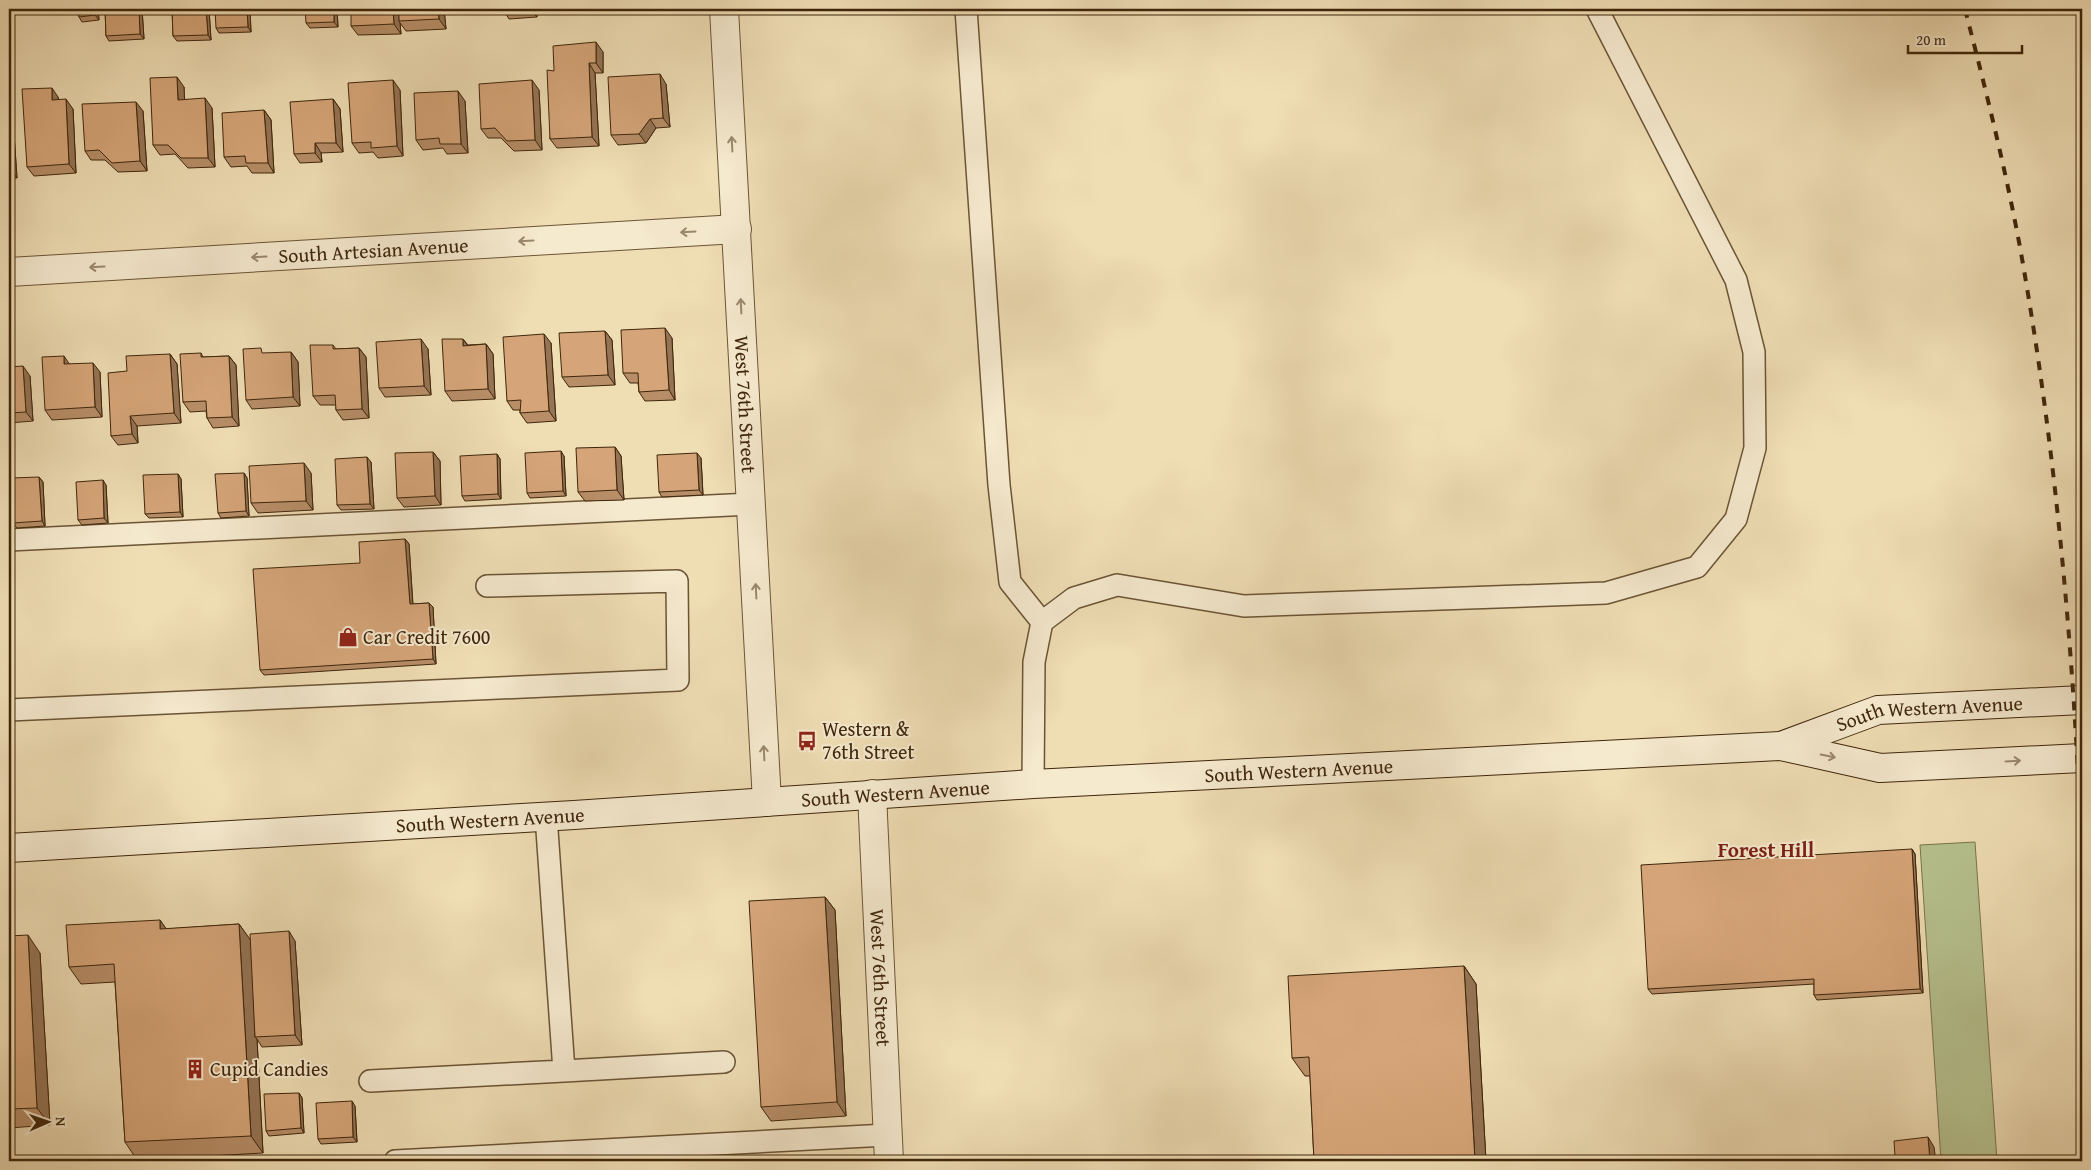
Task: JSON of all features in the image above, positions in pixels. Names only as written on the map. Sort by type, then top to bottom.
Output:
[{"type":"main road","name":"West 76th Street","points":[[724,9],[767,802]]},
{"type":"main road","name":"South Artesian Avenue","points":[[9,272],[737,229]]},
{"type":"main road","name":"South Western Avenue","points":[[1781,746],[1878,710],[2082,700]]},
{"type":"main road","name":"South Western Avenue","points":[[9,848],[546,816],[1033,784],[1781,746],[1880,768],[2082,758]]},
{"type":"main road","name":"West 76th Street","points":[[872,794],[888,1148]]},
{"type":"lane","points":[[966,9],[998,485],[1010,582],[1042,622]]},
{"type":"lane","points":[[1033,784],[1034,662],[1042,622],[1074,598],[1116,585],[1244,606],[1606,593],[1697,567],[1736,519],[1755,448],[1754,352],[1736,280],[1596,9]]},
{"type":"lane","points":[[9,540],[751,504]]},
{"type":"lane","points":[[9,710],[678,680],[677,581],[487,586]]},
{"type":"lane","points":[[546,816],[564,1071]]},
{"type":"lane","points":[[370,1081],[724,1062]]},
{"type":"lane","points":[[395,1161],[888,1148]]},
{"type":"green space","points":[[1975,842],[1997,1161],[1941,1161],[1920,845]]},
{"type":"building","points":[[78,9],[95,9],[95,15],[79,17]]},
{"type":"building","points":[[105,9],[139,9],[140,34],[106,36]]},
{"type":"building","points":[[172,9],[206,9],[208,35],[173,36]]},
{"type":"building","points":[[215,9],[247,9],[248,27],[216,28]]},
{"type":"building","points":[[305,9],[334,9],[334,22],[306,23]]},
{"type":"building","points":[[351,9],[393,9],[394,24],[351,26]]},
{"type":"building","points":[[399,9],[438,9],[439,19],[399,21]]},
{"type":"building","points":[[506,9],[533,9],[533,13],[506,14]]},
{"type":"building","points":[[596,42],[596,63],[589,63],[592,137],[550,139],[547,70],[554,71],[553,46]]},
{"type":"building","points":[[660,74],[663,118],[650,119],[639,134],[611,135],[608,77]]},
{"type":"building","points":[[177,77],[178,100],[205,98],[208,158],[181,158],[168,145],[153,145],[150,78]]},
{"type":"building","points":[[393,80],[397,146],[371,148],[371,142],[352,143],[348,83]]},
{"type":"building","points":[[532,80],[535,140],[507,141],[495,128],[481,129],[479,84]]},
{"type":"building","points":[[52,88],[52,100],[66,99],[69,164],[27,167],[22,89]]},
{"type":"building","points":[[458,91],[461,144],[440,144],[439,138],[416,140],[414,93]]},
{"type":"building","points":[[333,99],[336,143],[315,143],[315,153],[294,154],[290,102]]},
{"type":"building","points":[[136,102],[140,161],[112,163],[99,150],[85,151],[82,104]]},
{"type":"building","points":[[264,110],[268,163],[246,163],[245,156],[224,157],[222,113]]},
{"type":"building","points":[[665,328],[669,390],[639,392],[638,373],[623,373],[621,330]]},
{"type":"building","points":[[605,331],[608,375],[562,377],[559,333]]},
{"type":"building","points":[[544,334],[549,411],[520,413],[521,400],[507,401],[503,337]]},
{"type":"building","points":[[421,339],[424,386],[379,388],[376,342]]},
{"type":"building","points":[[442,339],[463,339],[463,346],[486,344],[488,389],[445,391]]},
{"type":"building","points":[[310,345],[333,345],[333,349],[359,348],[362,409],[336,410],[335,395],[313,396]]},
{"type":"building","points":[[261,348],[262,353],[291,352],[293,397],[246,400],[243,349]]},
{"type":"building","points":[[201,353],[201,357],[229,356],[232,417],[207,418],[206,401],[183,402],[180,354]]},
{"type":"building","points":[[170,354],[174,413],[130,416],[132,434],[111,436],[108,373],[127,371],[126,356]]},
{"type":"building","points":[[64,356],[64,364],[93,363],[95,407],[45,410],[42,357]]},
{"type":"building","points":[[23,366],[26,412],[9,413],[9,367]]},
{"type":"building","points":[[615,447],[617,490],[578,492],[576,448]]},
{"type":"building","points":[[561,451],[563,491],[527,493],[525,453]]},
{"type":"building","points":[[433,452],[435,496],[397,498],[395,453]]},
{"type":"building","points":[[697,453],[699,490],[659,492],[657,455]]},
{"type":"building","points":[[497,454],[498,494],[462,496],[460,456]]},
{"type":"building","points":[[367,457],[370,504],[337,505],[335,459]]},
{"type":"building","points":[[304,463],[306,501],[251,503],[249,466]]},
{"type":"building","points":[[244,473],[246,511],[218,513],[215,474]]},
{"type":"building","points":[[178,474],[180,512],[145,514],[143,475]]},
{"type":"building","points":[[39,477],[42,521],[13,523],[11,478]]},
{"type":"building","points":[[103,480],[104,518],[78,520],[76,482]]},
{"type":"building","name":"Car Credit 7600","points":[[405,539],[410,604],[429,603],[433,659],[260,670],[253,569],[360,563],[359,542]]},
{"type":"building","points":[[1912,849],[1920,989],[1814,995],[1814,979],[1648,989],[1641,865]]},
{"type":"building","points":[[825,897],[837,1102],[761,1107],[749,901]]},
{"type":"building","name":"Cupid Candies","points":[[160,920],[160,929],[239,924],[251,1136],[125,1142],[114,964],[69,967],[66,925]]},
{"type":"building","points":[[289,931],[295,1035],[255,1037],[250,934]]},
{"type":"building","points":[[28,935],[37,1108],[9,1109],[9,936]]},
{"type":"building","points":[[1464,966],[1475,1161],[1314,1161],[1309,1057],[1292,1058],[1288,976]]},
{"type":"building","points":[[299,1093],[301,1128],[266,1131],[264,1094]]},
{"type":"building","points":[[352,1101],[353,1137],[318,1139],[316,1103]]},
{"type":"building","points":[[1928,1137],[1930,1161],[1890,1161],[1889,1157],[1895,1156],[1894,1141]]},
{"type":"railway","points":[[1965,9],[2013,213],[2026,282],[2047,424],[2056,496],[2069,639],[2082,855]]},
{"type":"place","name":"Car Credit 7600","points":[[348,637]]},
{"type":"place","name":"Western & 76th Street","points":[[807,741]]},
{"type":"place","name":"Cupid Candies","points":[[195,1069]]},
{"type":"district","name":"Forest Hill","points":[[1766,850]]}]
